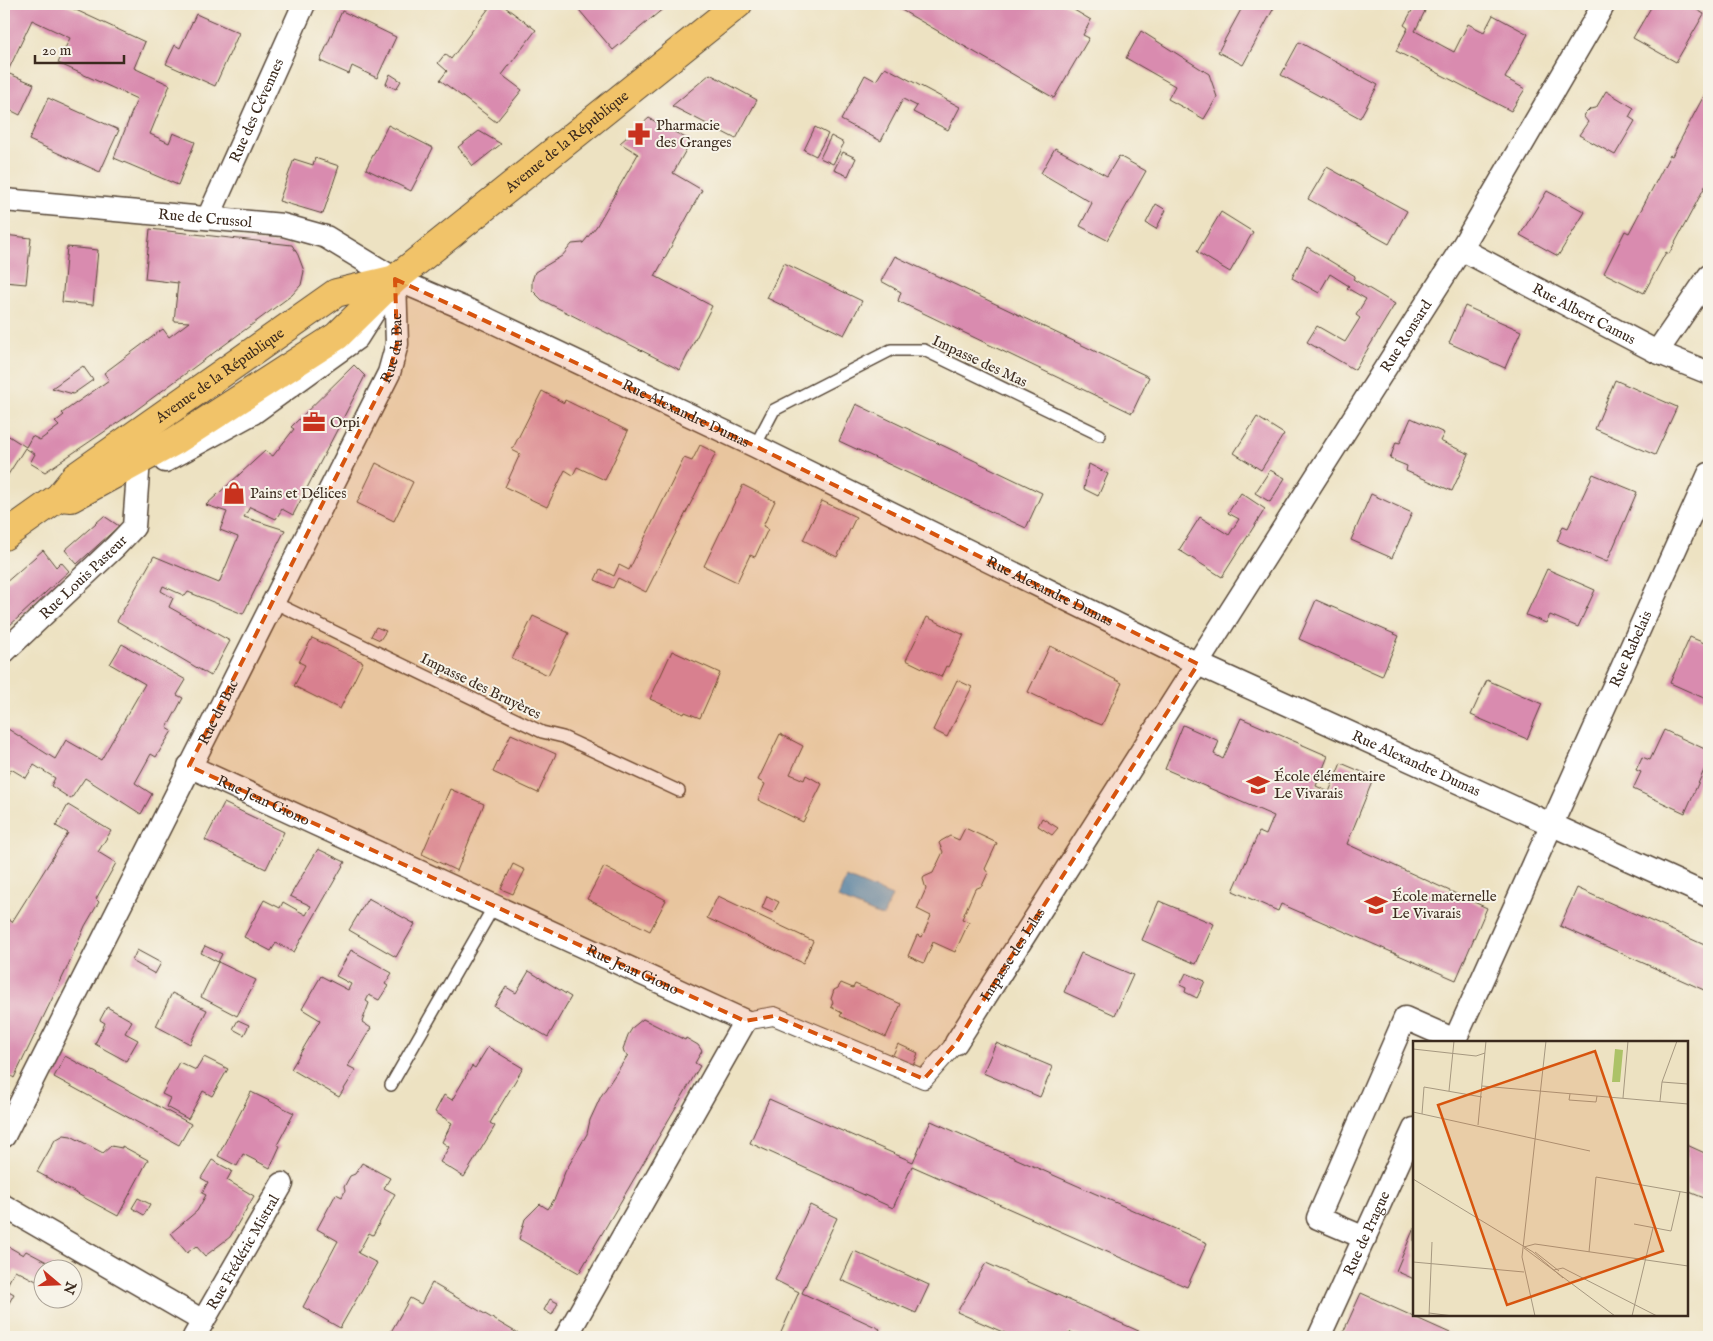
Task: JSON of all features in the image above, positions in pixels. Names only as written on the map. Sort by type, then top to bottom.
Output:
[{"type":"main road","name":"Avenue de la République","points":[[60,497],[71,498],[95,484],[138,468],[337,336],[394,279],[738,4]]},
{"type":"main road","name":"Avenue de la République","points":[[4,536],[60,497],[75,477],[336,293],[394,279]]},
{"type":"street","name":"Rue des Cévennes","points":[[208,218],[304,4]]},
{"type":"street","name":"Rue Ronsard","points":[[1198,664],[1461,249],[1604,4]]},
{"type":"street","name":"Rue de Crussol","points":[[4,200],[283,225],[326,237],[394,279]]},
{"type":"street","name":"Rue Albert Camus","points":[[1461,249],[1658,352],[1709,373]]},
{"type":"street","name":"Rue Alexandre Dumas","points":[[394,279],[468,310],[755,446],[1198,664],[1709,896]]},
{"type":"street","name":"Rue du Bac","points":[[4,1136],[189,766],[389,374],[397,344],[394,279]]},
{"type":"street","points":[[1658,352],[1709,281]]},
{"type":"street","name":"Rue Louis Pasteur","points":[[4,652],[134,528],[141,430]]},
{"type":"street","name":"Rue Rabelais","points":[[1553,824],[1709,474]]},
{"type":"street","name":"Impasse des Lilas","points":[[745,1021],[774,1016],[924,1079],[956,1043],[1198,664]]},
{"type":"street","name":"Rue Jean Giono","points":[[189,766],[745,1021]]},
{"type":"street","points":[[1364,1238],[1318,1218],[1405,1018],[1454,1041],[1553,824]]},
{"type":"street","points":[[566,1337],[745,1021]]},
{"type":"street","name":"Rue de Prague","points":[[1319,1337],[1413,1131]]},
{"type":"street","name":"Rue Frédéric Mistral","points":[[4,1206],[199,1329],[282,1184]]},
{"type":"lane","name":"Impasse des Mas","points":[[755,446],[774,410],[891,350],[924,350],[1100,435]]},
{"type":"lane","name":"Impasse des Bruyères","points":[[273,602],[542,732],[563,737],[679,791]]},
{"type":"lane","points":[[391,1085],[494,906]]},
{"type":"highlighted area","points":[[395,279],[755,446],[1198,664],[956,1043],[924,1079],[774,1016],[745,1021],[189,766],[389,373],[397,344]]},
{"type":"water","points":[[846,877],[892,896],[883,917],[838,898]]},
{"type":"building","points":[[4,4],[63,4],[145,42],[134,68],[170,85],[150,134],[169,143],[173,133],[195,142],[178,185],[114,158],[137,99],[58,63],[70,38],[32,20],[8,71],[4,70]]},
{"type":"building","points":[[492,4],[501,4],[536,30],[502,75],[522,90],[496,122],[440,80],[447,71],[438,63],[445,54],[451,59]]},
{"type":"building","points":[[574,4],[664,4],[661,5],[664,8],[613,50]]},
{"type":"building","points":[[891,4],[1064,4],[1091,20],[1083,35],[1089,38],[1054,98]]},
{"type":"building","points":[[1244,4],[1276,4],[1243,65],[1218,52]]},
{"type":"building","points":[[1653,4],[1687,4],[1704,14],[1676,62],[1633,38]]},
{"type":"building","points":[[1415,5],[1425,11],[1415,31],[1454,52],[1468,24],[1484,32],[1493,15],[1528,34],[1505,78],[1525,89],[1511,111],[1396,51],[1408,28],[1404,25]]},
{"type":"building","points":[[342,11],[396,37],[377,78],[352,66],[349,74],[320,61]]},
{"type":"building","points":[[196,14],[239,33],[215,86],[166,64],[175,45],[180,48]]},
{"type":"building","points":[[1141,31],[1209,74],[1217,97],[1204,119],[1168,99],[1175,86],[1126,58]]},
{"type":"building","points":[[1299,42],[1378,85],[1360,118],[1281,75]]},
{"type":"building","points":[[885,67],[960,107],[948,130],[913,112],[917,106],[903,99],[881,141],[841,120],[865,75],[876,81]]},
{"type":"building","points":[[7,73],[34,84],[20,115],[4,107],[4,80]]},
{"type":"building","points":[[390,74],[401,81],[396,89],[386,84]]},
{"type":"building","points":[[710,74],[757,100],[736,139],[672,106]]},
{"type":"building","points":[[1709,86],[1709,179],[1669,254],[1666,252],[1644,293],[1604,273],[1625,231],[1629,233]]},
{"type":"building","points":[[1606,91],[1634,108],[1629,117],[1635,121],[1615,155],[1579,135],[1588,122],[1584,117],[1585,114],[1590,109],[1596,108]]},
{"type":"building","points":[[48,98],[119,130],[100,172],[29,140]]},
{"type":"building","points":[[649,118],[691,141],[673,173],[702,190],[655,276],[712,306],[680,370],[542,300],[532,290],[535,272],[562,256],[572,244],[583,243],[596,227],[638,154],[620,143]]},
{"type":"building","points":[[388,125],[433,148],[411,191],[366,169]]},
{"type":"building","points":[[815,127],[828,134],[816,156],[804,150]]},
{"type":"building","points":[[479,131],[501,144],[473,166],[458,147]]},
{"type":"building","points":[[831,136],[844,143],[833,164],[820,158]]},
{"type":"building","points":[[1055,148],[1107,176],[1119,156],[1146,171],[1107,240],[1080,226],[1092,203],[1041,173]]},
{"type":"building","points":[[843,152],[856,158],[848,176],[834,170]]},
{"type":"building","points":[[315,158],[339,166],[323,214],[279,201],[294,159],[313,165]]},
{"type":"building","points":[[1327,167],[1407,211],[1389,244],[1308,199]]},
{"type":"building","points":[[1547,191],[1585,212],[1558,256],[1520,235]]},
{"type":"building","points":[[1156,204],[1166,210],[1156,229],[1146,223]]},
{"type":"building","points":[[1221,212],[1253,232],[1230,272],[1197,252]]},
{"type":"building","points":[[150,229],[292,245],[304,271],[301,285],[292,295],[132,413],[45,472],[30,463],[35,454],[25,448],[4,481],[4,433],[26,447],[32,436],[40,440],[59,426],[55,422],[64,415],[62,413],[109,380],[104,373],[163,329],[169,337],[189,322],[174,321],[178,283],[145,279]]},
{"type":"building","points":[[4,235],[31,238],[26,284],[4,282]]},
{"type":"building","points":[[67,247],[98,250],[93,305],[62,302]]},
{"type":"building","points":[[1307,247],[1355,276],[1353,279],[1395,304],[1355,370],[1307,342],[1317,326],[1345,342],[1360,318],[1356,315],[1366,299],[1347,288],[1349,286],[1330,274],[1319,293],[1292,278]]},
{"type":"building","points":[[895,256],[1149,377],[1132,413],[898,301],[901,292],[881,281]]},
{"type":"building","points":[[784,263],[862,301],[844,335],[767,298]]},
{"type":"building","points":[[1465,306],[1521,331],[1505,368],[1449,343]]},
{"type":"building","points":[[354,365],[365,376],[293,515],[282,509],[276,519],[250,507],[244,517],[285,530],[243,614],[188,592],[185,596],[163,586],[161,591],[173,598],[169,607],[230,641],[211,676],[117,621],[154,556],[219,583],[238,537],[220,530],[227,512],[206,505],[265,451],[273,456],[294,429],[291,427]]},
{"type":"building","points":[[83,366],[93,380],[73,394],[52,388]]},
{"type":"building","points":[[1615,380],[1677,407],[1655,455],[1595,429]]},
{"type":"building","points":[[542,391],[564,403],[565,400],[628,431],[605,480],[577,467],[573,475],[565,470],[547,507],[505,487],[520,454],[512,450]]},
{"type":"building","points":[[856,404],[1042,493],[1026,528],[839,441]]},
{"type":"building","points":[[1257,417],[1284,434],[1261,470],[1234,453]]},
{"type":"building","points":[[1411,418],[1444,433],[1440,441],[1469,454],[1452,491],[1406,471],[1407,466],[1390,459],[1396,442],[1400,443]]},
{"type":"building","points":[[700,445],[716,453],[646,592],[618,578],[613,588],[595,580],[600,569],[614,576],[619,565],[629,570],[684,458],[692,461]]},
{"type":"building","points":[[376,463],[413,482],[394,521],[357,503]]},
{"type":"building","points":[[1089,464],[1108,474],[1098,496],[1084,489]]},
{"type":"building","points":[[1270,470],[1285,478],[1270,502],[1255,493]]},
{"type":"building","points":[[1593,474],[1637,492],[1607,562],[1557,541],[1563,526],[1568,528]]},
{"type":"building","points":[[743,485],[775,501],[763,526],[768,529],[755,557],[750,555],[737,582],[704,566]]},
{"type":"building","points":[[1241,493],[1265,509],[1222,577],[1179,550],[1200,517],[1229,535],[1239,519],[1228,513]]},
{"type":"building","points":[[1371,494],[1412,513],[1392,558],[1351,540]]},
{"type":"building","points":[[822,501],[856,517],[837,557],[803,540]]},
{"type":"building","points":[[104,516],[119,526],[77,564],[65,550]]},
{"type":"building","points":[[43,550],[56,567],[61,562],[69,571],[8,627],[4,622],[4,584]]},
{"type":"building","points":[[1547,569],[1595,590],[1578,627],[1550,615],[1546,623],[1526,615]]},
{"type":"building","points":[[1316,600],[1399,636],[1382,676],[1299,639]]},
{"type":"building","points":[[533,616],[569,633],[548,675],[512,659]]},
{"type":"building","points":[[927,617],[964,635],[941,677],[906,660]]},
{"type":"building","points":[[376,627],[386,631],[380,640],[371,636]]},
{"type":"building","points":[[1690,637],[1709,645],[1709,692],[1706,699],[1670,683]]},
{"type":"building","points":[[312,638],[363,662],[340,709],[294,686],[305,665],[299,662]]},
{"type":"building","points":[[122,644],[186,680],[177,695],[183,698],[167,728],[172,731],[156,757],[151,754],[135,783],[152,794],[141,814],[85,778],[71,799],[51,786],[55,778],[34,765],[26,778],[11,769],[4,781],[4,737],[8,729],[55,759],[66,740],[101,760],[145,684],[110,664]]},
{"type":"building","points":[[1050,646],[1122,683],[1102,725],[1084,719],[1028,692]]},
{"type":"building","points":[[672,651],[720,673],[700,718],[685,712],[684,714],[650,699]]},
{"type":"building","points":[[957,680],[972,687],[947,737],[933,730]]},
{"type":"building","points":[[1487,680],[1542,704],[1527,739],[1471,715]]},
{"type":"building","points":[[1241,718],[1328,756],[1316,786],[1329,792],[1341,763],[1374,777],[1347,844],[1487,908],[1456,980],[1281,904],[1278,911],[1233,891],[1259,832],[1266,835],[1274,816],[1165,769],[1183,725],[1219,741],[1214,754],[1223,759]]},
{"type":"building","points":[[1664,730],[1709,751],[1709,759],[1685,813],[1633,789],[1641,772],[1636,770],[1642,757],[1650,760]]},
{"type":"building","points":[[511,734],[556,754],[538,793],[493,772]]},
{"type":"building","points":[[780,734],[803,746],[790,774],[804,780],[806,775],[822,784],[803,822],[758,800],[765,784],[758,780]]},
{"type":"building","points":[[450,789],[484,804],[457,871],[422,854]]},
{"type":"building","points":[[224,803],[284,832],[266,869],[205,840]]},
{"type":"building","points":[[68,805],[111,831],[98,852],[116,863],[96,899],[99,902],[85,926],[14,1078],[4,1071],[4,916],[12,922],[68,833],[56,826]]},
{"type":"building","points":[[1042,818],[1058,828],[1052,835],[1038,826]]},
{"type":"building","points":[[965,828],[997,843],[985,869],[988,873],[982,886],[975,889],[962,919],[969,922],[955,952],[933,942],[924,963],[908,956],[917,935],[922,937],[931,916],[917,909],[926,889],[923,879],[933,873],[943,852],[939,843],[950,836],[959,840]]},
{"type":"building","points":[[318,849],[345,862],[294,952],[276,943],[271,951],[244,937],[264,900],[280,908],[283,902],[306,915],[311,906],[290,896]]},
{"type":"building","points":[[513,864],[525,870],[513,894],[501,889]]},
{"type":"building","points":[[604,867],[666,900],[650,931],[587,899]]},
{"type":"building","points":[[1577,888],[1709,947],[1709,979],[1704,990],[1560,926]]},
{"type":"building","points":[[718,896],[813,941],[803,963],[707,918]]},
{"type":"building","points":[[767,896],[779,902],[773,913],[762,908]]},
{"type":"building","points":[[368,898],[415,924],[396,957],[349,930]]},
{"type":"building","points":[[1159,901],[1214,924],[1196,964],[1142,940]]},
{"type":"building","points":[[205,946],[222,954],[218,962],[201,953]]},
{"type":"building","points":[[137,950],[161,963],[155,974],[132,961]]},
{"type":"building","points":[[351,950],[392,973],[385,984],[388,986],[379,1000],[369,995],[366,1001],[369,1003],[362,1022],[371,1028],[348,1066],[356,1070],[339,1097],[291,1069],[320,1020],[302,1009],[321,976],[348,990],[351,984],[336,976]]},
{"type":"building","points":[[1081,953],[1133,975],[1115,1015],[1064,992]]},
{"type":"building","points":[[218,962],[256,980],[237,1016],[201,997]]},
{"type":"building","points":[[529,971],[571,997],[548,1037],[494,1006],[506,987],[516,993]]},
{"type":"building","points":[[1186,973],[1205,981],[1197,998],[1185,992],[1186,988],[1180,985]]},
{"type":"building","points":[[841,983],[853,988],[855,984],[901,1004],[886,1037],[840,1016],[842,1013],[831,1007],[834,990]]},
{"type":"building","points":[[172,993],[207,1010],[190,1044],[156,1026]]},
{"type":"building","points":[[107,1007],[132,1021],[125,1033],[138,1040],[126,1061],[95,1044],[105,1023],[100,1020]]},
{"type":"building","points":[[643,1019],[698,1045],[702,1051],[695,1063],[700,1066],[579,1273],[519,1239],[525,1219],[540,1204],[548,1209],[555,1198],[565,1172],[587,1134],[590,1120],[601,1096],[628,1055],[624,1053],[623,1049],[628,1035],[633,1027]]},
{"type":"building","points":[[238,1020],[249,1025],[244,1035],[233,1029]]},
{"type":"building","points":[[996,1043],[1053,1067],[1040,1097],[983,1073]]},
{"type":"building","points":[[898,1044],[918,1053],[913,1066],[892,1057]]},
{"type":"building","points":[[488,1047],[523,1068],[490,1123],[495,1126],[464,1177],[440,1162],[449,1147],[442,1142],[452,1123],[435,1112],[444,1095],[452,1100],[472,1066],[475,1068]]},
{"type":"building","points":[[65,1056],[191,1124],[179,1145],[54,1077]]},
{"type":"building","points":[[204,1057],[228,1069],[212,1096],[203,1091],[188,1119],[166,1107],[170,1098],[162,1094],[179,1062],[196,1070]]},
{"type":"building","points":[[251,1092],[294,1113],[277,1145],[280,1146],[270,1168],[243,1154],[237,1166],[218,1156]]},
{"type":"building","points":[[769,1099],[913,1162],[931,1121],[1207,1243],[1187,1287],[912,1166],[893,1208],[750,1143]]},
{"type":"building","points":[[64,1135],[71,1136],[103,1153],[111,1146],[122,1148],[122,1146],[148,1160],[118,1216],[37,1172],[55,1140]]},
{"type":"building","points":[[1688,1145],[1709,1155],[1709,1200],[1688,1191]]},
{"type":"building","points":[[212,1160],[232,1171],[227,1180],[254,1196],[230,1237],[205,1256],[196,1246],[187,1253],[171,1233],[197,1211],[206,1195],[202,1193],[208,1182],[201,1178]]},
{"type":"building","points":[[362,1163],[390,1178],[384,1188],[395,1194],[373,1235],[369,1233],[358,1253],[377,1263],[340,1328],[303,1307],[338,1241],[317,1229],[336,1194],[342,1197],[345,1191],[344,1187],[350,1176],[355,1174]]},
{"type":"building","points":[[138,1198],[150,1204],[144,1215],[132,1208]]},
{"type":"building","points":[[810,1205],[837,1218],[802,1293],[880,1329],[876,1337],[779,1337],[799,1292],[775,1280]]},
{"type":"building","points":[[1413,1230],[1413,1279],[1396,1271]]},
{"type":"building","points":[[4,1244],[23,1255],[26,1251],[39,1258],[32,1258],[32,1279],[15,1270],[5,1289],[14,1294],[4,1312]]},
{"type":"building","points":[[854,1251],[929,1285],[916,1313],[841,1280]]},
{"type":"building","points":[[986,1263],[1152,1337],[1082,1337],[1070,1332],[1067,1337],[1014,1337],[957,1312]]},
{"type":"building","points":[[432,1283],[524,1337],[388,1337],[410,1298],[421,1304]]},
{"type":"building","points":[[1361,1293],[1459,1337],[1341,1337]]},
{"type":"building","points":[[550,1299],[558,1303],[552,1315],[544,1310]]},
{"type":"place","name":"Pharmacie des Granges","points":[[639,134]]},
{"type":"place","name":"Orpi","points":[[314,422]]},
{"type":"place","name":"Pains et Délices","points":[[234,493]]},
{"type":"place","name":"École élémentaire Le Vivarais","points":[[1258,785]]},
{"type":"place","name":"École maternelle Le Vivarais","points":[[1376,905]]}]
